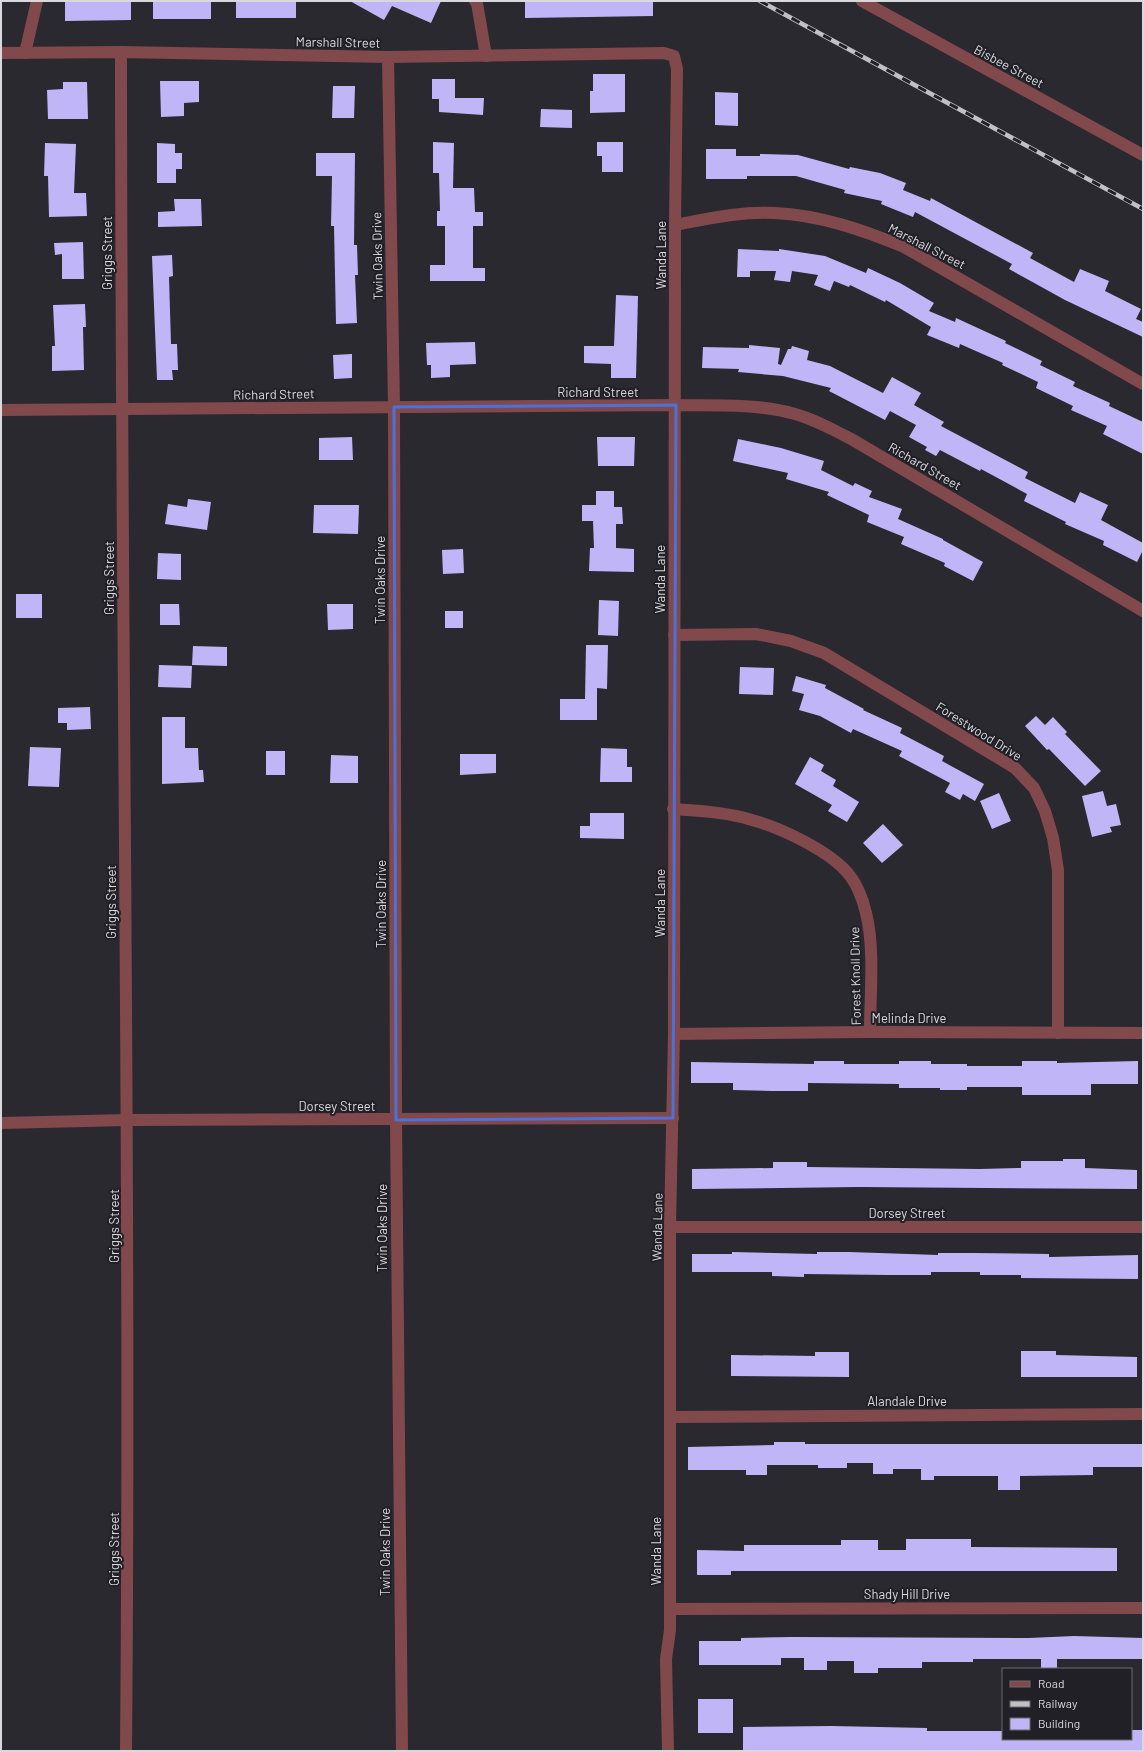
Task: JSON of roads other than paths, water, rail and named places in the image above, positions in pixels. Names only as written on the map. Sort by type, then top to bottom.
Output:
[{"type":"street","points":[[25,53],[37,1]]},
{"type":"street","points":[[475,1],[477,3],[486,56]]},
{"type":"street","name":"Bisbee Street","points":[[862,1],[1143,155]]},
{"type":"street","name":"Marshall Street","points":[[1,53],[122,52],[388,57],[664,53],[674,56]]},
{"type":"street","name":"Griggs Street","points":[[122,52],[122,410],[129,1436],[126,1751]]},
{"type":"street","name":"Wanda Lane","points":[[668,1751],[666,1659],[670,1630],[670,1227],[674,1034],[673,808],[676,405],[676,69],[674,56]]},
{"type":"street","name":"Twin Oaks Drive","points":[[388,57],[394,407],[396,1120],[402,1751]]},
{"type":"street","name":"Marshall Street","points":[[675,225],[740,214],[775,213],[830,222],[865,231],[904,247],[1143,384]]},
{"type":"street","name":"Richard Street","points":[[1,410],[676,405],[772,409],[820,422],[1143,611]]},
{"type":"street","name":"Forestwood Drive","points":[[674,635],[756,634],[791,641],[824,653],[1015,768],[1034,788],[1045,811],[1058,870],[1058,1033]]},
{"type":"street","name":"Forest Knoll Drive","points":[[673,808],[721,813],[752,820],[790,835],[827,855],[845,870],[859,891],[866,914],[870,945],[870,1032]]},
{"type":"street","name":"Melinda Drive","points":[[674,1034],[870,1032],[1143,1033]]},
{"type":"street","name":"Dorsey Street","points":[[1,1123],[127,1120],[673,1118]]},
{"type":"street","name":"Dorsey Street","points":[[670,1227],[1143,1227]]},
{"type":"street","name":"Alandale Drive","points":[[670,1417],[1143,1414]]},
{"type":"street","name":"Shady Hill Drive","points":[[670,1609],[1143,1608]]},
{"type":"railway","points":[[760,1],[1143,209]]}]
